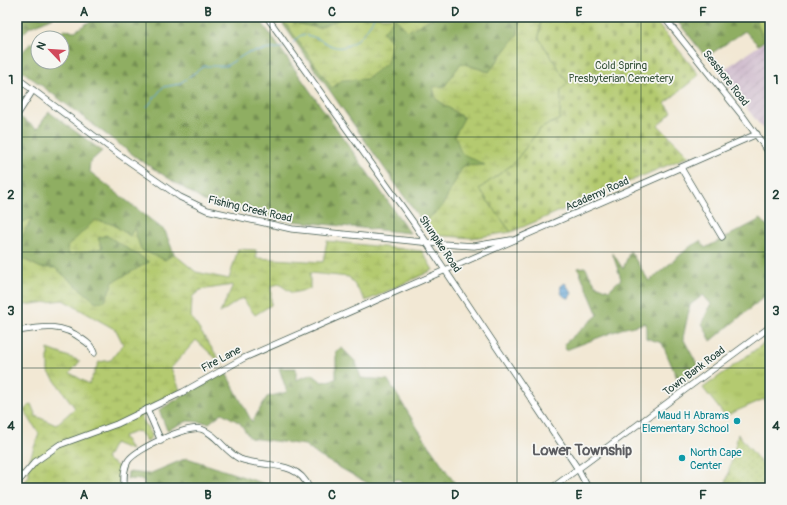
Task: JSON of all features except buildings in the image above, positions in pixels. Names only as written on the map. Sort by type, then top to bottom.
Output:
[{"type":"street","name":"Shunpike Road","points":[[267,17],[427,243],[578,469],[588,488]]},
{"type":"street","name":"Seashore Road","points":[[664,17],[757,134],[770,154]]},
{"type":"street","name":"Fishing Creek Road","points":[[17,78],[121,156],[180,197],[199,207],[219,214],[292,229],[427,243],[474,246],[520,239]]},
{"type":"street","points":[[17,114],[33,90]]},
{"type":"street","name":"Academy Road","points":[[446,271],[757,134]]},
{"type":"street","points":[[681,168],[722,237]]},
{"type":"street","name":"Fire Lane","points":[[17,483],[42,456],[59,445],[117,424],[244,358],[446,271]]},
{"type":"street","points":[[17,331],[43,327],[63,328],[89,344],[94,353]]},
{"type":"street","name":"Town Bank Road","points":[[552,488],[770,328]]},
{"type":"street","points":[[147,409],[161,441]]},
{"type":"street","points":[[124,488],[124,471],[131,458],[139,451],[189,429],[203,429],[212,434],[230,452],[240,458],[295,471],[303,477],[310,488]]},
{"type":"street","points":[[17,472],[22,477]]},
{"type":"shaded area","points":[[770,38],[770,132],[767,134],[719,73]]},
{"type":"green space","points":[[17,17],[54,17],[30,27],[17,39]]},
{"type":"green space","points":[[97,17],[258,17],[410,233],[283,220],[221,207],[204,201],[140,160],[17,67],[17,57],[30,44],[30,70],[70,70],[70,31],[75,31]]},
{"type":"green space","points":[[278,17],[344,17],[319,28],[285,21],[342,79],[366,79],[383,32],[395,17],[408,30],[434,17],[520,17],[518,34],[489,72],[461,63],[445,86],[433,87],[436,99],[464,118],[455,135],[485,166],[463,166],[442,207],[423,223]]},
{"type":"green space","points":[[344,17],[434,17],[408,31],[395,18],[383,32],[392,42],[387,63],[366,79],[342,80],[332,88],[284,21],[319,28]]},
{"type":"green space","points":[[520,17],[541,17],[539,38],[568,83],[561,90],[560,119],[540,129],[513,164],[479,189],[511,232],[472,238],[431,235],[423,223],[442,207],[463,166],[485,165],[461,153],[455,135],[464,118],[436,99],[433,87],[445,86],[461,63],[489,72],[518,34]]},
{"type":"green space","name":"Cold Spring Presbyterian Cemetery","points":[[541,17],[652,17],[699,75],[665,103],[672,112],[658,125],[689,156],[511,232],[479,189],[513,164],[540,129],[560,119],[561,90],[568,83],[539,38]]},
{"type":"green space","points":[[674,17],[755,17],[764,41],[758,45],[745,31],[706,57]]},
{"type":"green space","points":[[755,17],[770,17],[770,38],[764,41]]},
{"type":"green space","points":[[49,112],[102,151],[90,162],[89,171],[165,231],[174,254],[165,260],[141,250],[134,228],[130,236],[112,224],[67,247],[102,248],[98,238],[106,235],[149,262],[113,282],[105,301],[97,303],[55,268],[41,268],[21,258],[17,244],[31,219],[17,224],[17,115],[37,129]]},
{"type":"green space","points":[[32,218],[18,244],[21,258],[41,268],[55,268],[97,303],[105,301],[113,282],[149,262],[106,235],[98,238],[102,248],[69,255],[67,247],[95,220],[112,224],[130,236],[134,228],[141,250],[165,260],[174,254],[196,272],[229,279],[238,249],[256,250],[256,258],[323,262],[327,241],[422,251],[433,270],[366,301],[349,277],[310,273],[310,289],[292,293],[279,284],[271,286],[271,305],[255,315],[242,298],[220,313],[233,285],[200,290],[192,297],[191,317],[223,365],[196,340],[171,368],[180,390],[141,417],[152,435],[148,442],[139,431],[123,436],[131,450],[114,443],[106,459],[119,467],[119,488],[18,488],[29,477],[29,461],[39,434],[24,410],[31,404],[36,416],[56,425],[75,408],[48,371],[48,349],[80,361],[70,373],[89,384],[99,362],[111,360],[123,344],[116,330],[63,300],[17,306],[17,224]]},
{"type":"green space","points":[[761,219],[770,229],[770,292],[711,341],[702,323],[711,304],[703,295],[690,305],[683,338],[700,370],[680,385],[662,343],[646,338],[646,323],[621,329],[566,350],[564,344],[598,315],[578,268],[585,267],[596,285],[609,290],[621,279],[612,252],[623,269],[630,251],[649,281],[691,246],[700,241],[705,248]]},
{"type":"green space","points":[[770,339],[770,408],[764,399],[725,416],[703,388]]},
{"type":"green space","points":[[342,348],[356,362],[361,378],[388,380],[418,429],[458,488],[405,488],[399,479],[369,484],[319,456],[305,445],[250,438],[240,423],[222,413],[209,423],[188,421],[167,430],[159,410],[225,371],[252,422],[267,397],[287,392],[279,368],[296,368],[296,380],[312,374],[322,382],[336,379],[336,351]]},
{"type":"green space","points":[[738,434],[770,474],[770,488],[725,488]]},
{"type":"green space","points":[[187,458],[277,488],[144,488],[144,480],[127,479],[128,472],[149,474]]},
{"type":"water","points":[[565,283],[572,293],[569,298],[563,296],[561,292],[561,286]]},
{"type":"waterway","points":[[293,43],[299,36],[306,35],[332,46],[339,47],[352,44],[363,34],[374,17]]},
{"type":"waterway","points":[[147,107],[163,87],[179,84],[204,66],[226,66],[247,53],[285,47]]},
{"type":"place","name":"Maud H Abrams Elementary School","points":[[737,421]]},
{"type":"place","name":"North Cape Center","points":[[682,458]]},
{"type":"district","name":"Lower Township","points":[[582,450]]}]
